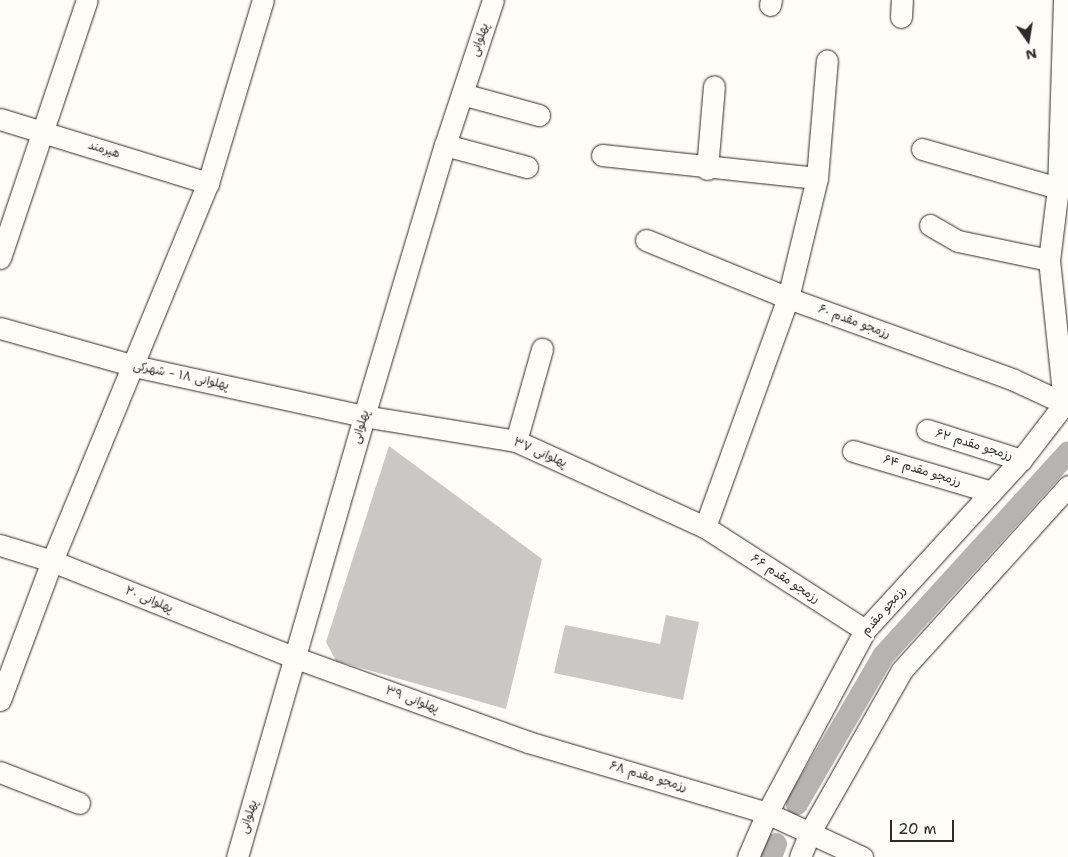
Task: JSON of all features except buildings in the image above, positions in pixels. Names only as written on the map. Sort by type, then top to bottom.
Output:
[{"type":"street","points":[[0,258],[88,0]]},
{"type":"street","points":[[0,700],[9,646],[52,561],[208,183],[263,0]]},
{"type":"street","name":"پهلوانی","points":[[237,857],[296,658],[364,416],[445,145],[493,0]]},
{"type":"street","points":[[1064,0],[1058,188],[1049,260],[1067,402]]},
{"type":"street","points":[[704,527],[788,298],[817,178],[827,60]]},
{"type":"street","points":[[706,169],[714,86]]},
{"type":"street","points":[[462,94],[540,115]]},
{"type":"street","name":"هیرمند","points":[[0,119],[208,183]]},
{"type":"street","points":[[445,145],[526,167]]},
{"type":"street","points":[[922,149],[1058,188]]},
{"type":"street","points":[[602,155],[706,169],[817,178]]},
{"type":"street","points":[[930,225],[958,241],[1049,260]]},
{"type":"street","name":"رزمجو مقدم ۶۰","points":[[646,240],[788,298],[1014,380],[1067,402]]},
{"type":"street","name":"پهلوانی ۱۸ - شهرکی","points":[[0,328],[134,366],[364,416]]},
{"type":"street","points":[[516,441],[542,349]]},
{"type":"street","name":"رزمجو مقدم","points":[[748,857],[767,812],[865,630],[1021,460],[1067,402]]},
{"type":"street","name":"پهلوانی ۳۷","points":[[364,416],[516,441],[704,527]]},
{"type":"street","name":"رزمجو مقدم ۶۲","points":[[926,430],[1021,460]]},
{"type":"street","name":"رزمجو مقدم ۶۴","points":[[853,451],[991,492]]},
{"type":"street","points":[[800,857],[810,832],[902,670],[1068,486]]},
{"type":"street","name":"رزمجو مقدم ۶۶","points":[[704,527],[865,630]]},
{"type":"street","name":"پهلوانی ۲۰","points":[[0,544],[52,561],[296,658]]},
{"type":"street","name":"پهلوانی ۳۹","points":[[296,658],[528,742]]},
{"type":"street","name":"رزمجو مقدم ۶۸","points":[[528,742],[767,812],[862,857]]},
{"type":"street","points":[[0,772],[79,803]]},
{"type":"waterway","points":[[797,804],[883,656],[1068,453]]},
{"type":"waterway","points":[[771,857],[776,844]]}]
